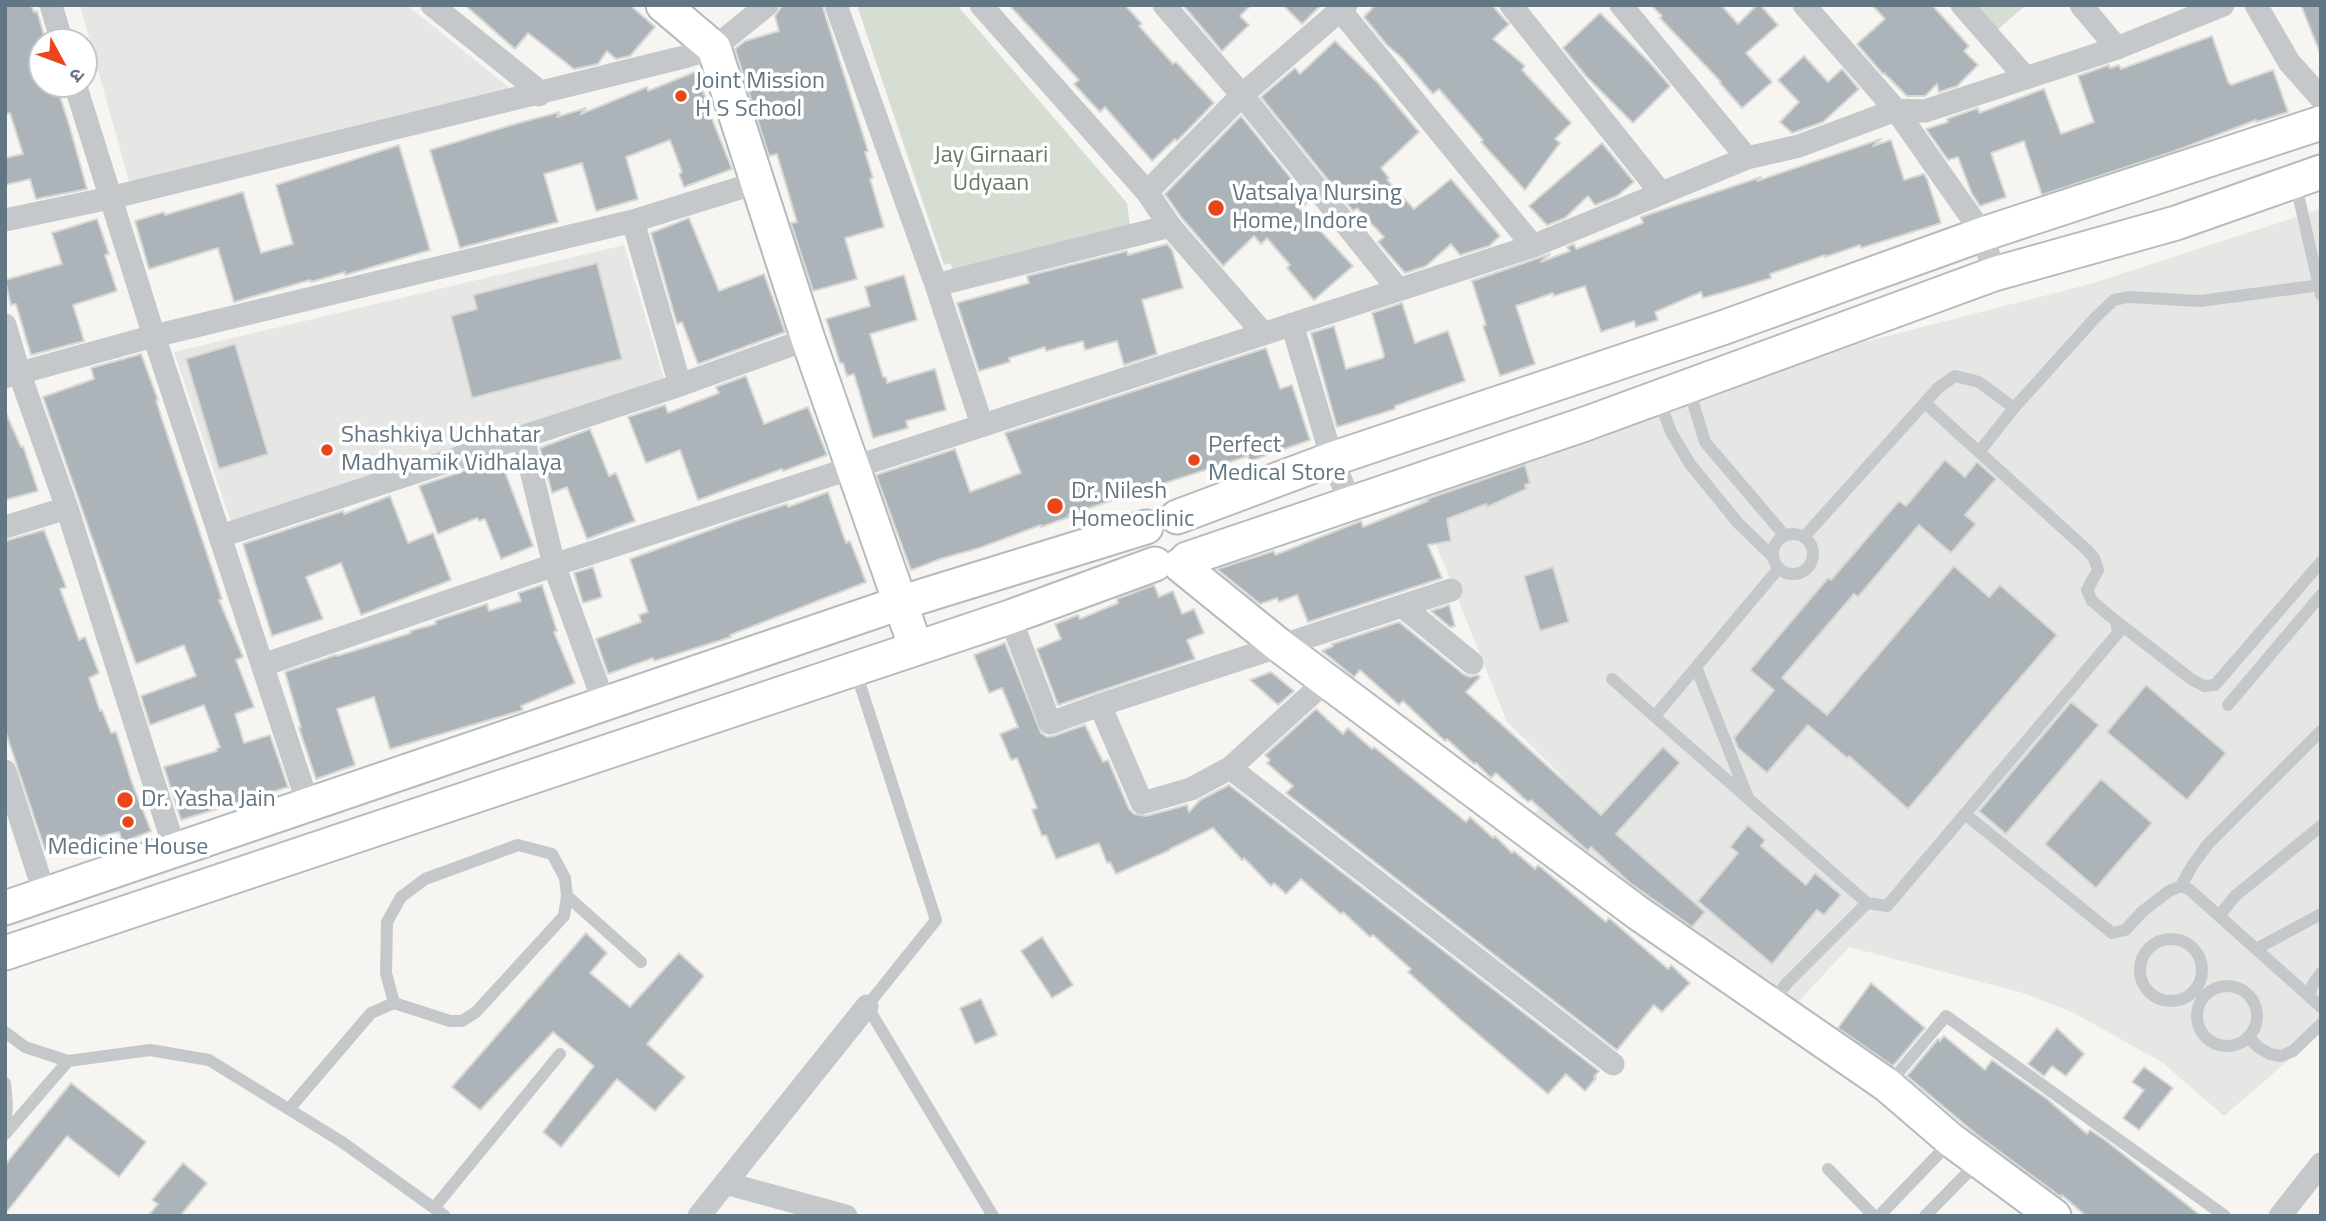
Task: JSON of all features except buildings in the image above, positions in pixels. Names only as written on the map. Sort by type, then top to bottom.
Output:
[{"type":"street","points":[[51,5],[58,28]]},
{"type":"street","points":[[432,5],[534,87],[539,94]]},
{"type":"street","points":[[663,5],[713,48],[808,340],[916,648]]},
{"type":"street","points":[[5,220],[110,198],[684,57],[713,48],[767,5]]},
{"type":"street","points":[[836,5],[936,285],[982,425]]},
{"type":"street","points":[[981,5],[1147,192],[1170,226],[1263,333]]},
{"type":"street","points":[[1164,5],[1242,95],[1398,289]]},
{"type":"street","points":[[1511,5],[1661,193]]},
{"type":"street","points":[[1621,5],[1748,158]]},
{"type":"street","points":[[1804,5],[1896,110],[1983,234],[1994,274]]},
{"type":"street","points":[[1962,5],[2026,78]]},
{"type":"street","points":[[2081,5],[2117,48]]},
{"type":"street","points":[[263,665],[554,565],[1533,246],[1748,158],[1799,146],[1896,110],[1925,111],[2117,48],[2223,5]]},
{"type":"street","points":[[2256,5],[2289,62],[2321,98]]},
{"type":"street","points":[[1147,192],[1242,95],[1343,7],[1533,246]]},
{"type":"street","points":[[79,98],[154,336],[308,804]]},
{"type":"street","points":[[5,908],[900,603],[1162,522],[1332,459],[1722,328],[1983,234],[2321,123]]},
{"type":"street","points":[[5,953],[1586,424],[1994,274],[2176,223],[2308,177]]},
{"type":"street","points":[[12,374],[154,336],[633,221],[755,183]]},
{"type":"street","points":[[633,221],[680,385]]},
{"type":"street","points":[[936,285],[1170,226]]},
{"type":"street","points":[[1292,324],[1332,459],[1350,502]]},
{"type":"street","points":[[5,325],[12,374],[67,508],[175,850]]},
{"type":"street","points":[[221,537],[808,340]]},
{"type":"street","points":[[523,437],[554,565],[604,704]]},
{"type":"street","points":[[5,527],[67,508]]},
{"type":"street","points":[[1174,563],[1192,552],[1193,535],[1184,521],[1162,522],[1142,543],[1144,551],[1174,563],[1326,681],[1638,914],[1887,1085],[1951,1140],[2054,1216]]},
{"type":"street","points":[[1010,617],[1050,723],[1451,590]]},
{"type":"street","points":[[1402,606],[1472,663]]},
{"type":"street","points":[[1100,705],[1142,803],[1191,789],[1230,768],[1326,681]]},
{"type":"street","points":[[1230,768],[1613,1064]]},
{"type":"street","points":[[5,771],[44,895]]},
{"type":"street","points":[[699,1216],[866,1006]]},
{"type":"street","points":[[2280,1216],[2321,1164]]},
{"type":"street","points":[[725,1182],[846,1216]]},
{"type":"lane","points":[[1979,452],[2014,408],[2114,300],[2129,297],[2200,301],[2320,288],[2308,177]]},
{"type":"lane","points":[[1804,537],[1938,388],[1955,376],[1979,382],[2014,408]]},
{"type":"lane","points":[[1673,391],[1705,442],[1785,536]]},
{"type":"lane","points":[[1655,716],[1776,563],[1776,544],[1791,534],[1804,537],[1812,553],[1809,566],[1791,574],[1776,563],[1733,518],[1690,464],[1671,432],[1673,391]]},
{"type":"lane","points":[[1925,403],[2094,558],[2098,570],[2087,590],[2092,601],[2204,687],[2215,685],[2321,562]]},
{"type":"lane","points":[[2228,705],[2320,597]]},
{"type":"lane","points":[[1612,679],[1867,904],[1886,906],[2112,643],[2118,633],[2116,621]]},
{"type":"lane","points":[[855,667],[936,920],[866,1006],[993,1216]]},
{"type":"lane","points":[[1696,667],[1750,801]]},
{"type":"lane","points":[[1965,814],[2112,933],[2125,930],[2143,911],[2169,891],[2181,886],[2208,844],[2321,731]]},
{"type":"lane","points":[[2219,916],[2235,896],[2321,826]]},
{"type":"lane","points":[[289,1109],[371,1013],[394,1003],[450,1020],[462,1021],[476,1012],[564,916],[567,897],[565,878],[552,853],[518,845],[425,879],[401,897],[387,922],[386,973],[394,1003]]},
{"type":"lane","points":[[2181,886],[2190,890],[2321,1007]]},
{"type":"lane","points":[[567,897],[641,962]]},
{"type":"lane","points":[[1770,1003],[1867,904]]},
{"type":"lane","points":[[2256,949],[2321,914]]},
{"type":"lane","points":[[2199,993],[2167,1001],[2149,992],[2143,984],[2140,964],[2150,946],[2169,938],[2179,939],[2197,951],[2203,971],[2199,993],[2196,1016],[2203,1034],[2210,1042],[2230,1046],[2248,1037],[2257,1020],[2253,1001],[2247,993],[2239,988],[2219,986],[2199,993]]},
{"type":"lane","points":[[2309,996],[2321,973]]},
{"type":"lane","points":[[1887,1085],[1946,1016],[2225,1216]]},
{"type":"lane","points":[[2248,1037],[2270,1054],[2281,1056],[2292,1051],[2321,1024]]},
{"type":"lane","points":[[5,1032],[26,1047],[68,1061],[150,1049],[209,1060],[342,1142],[440,1212],[560,1054]]},
{"type":"lane","points":[[5,1132],[68,1061]]},
{"type":"lane","points":[[5,1083],[5,1132]]},
{"type":"lane","points":[[1828,1169],[1871,1214],[1951,1140]]},
{"type":"lane","points":[[1925,1216],[1979,1161]]},
{"type":"shaded area","points":[[80,5],[407,5],[513,91],[132,192],[98,70],[98,28],[86,28]]},
{"type":"shaded area","points":[[2321,209],[2321,1032],[2224,1116],[2163,1063],[2074,1013],[2023,993],[1849,947],[1786,1015],[1525,825],[1563,777],[1507,722],[1416,494],[1743,373],[2090,284]]},
{"type":"shaded area","name":"Shashkiya Uchhatar Madhyamik Vidhalaya","points":[[624,245],[664,378],[231,522],[174,352]]},
{"type":"green space","name":"Jay Girnaari Udyaan","points":[[857,5],[957,5],[1127,203],[1130,226],[953,270],[950,263],[944,265]]},
{"type":"green space","points":[[1974,5],[2026,5],[1996,31]]},
{"type":"place","name":"Joint Mission H S School","points":[[681,96]]},
{"type":"place","name":"Vatsalya Nursing Home, Indore","points":[[1216,208]]},
{"type":"place","name":"Shashkiya Uchhatar Madhyamik Vidhalaya","points":[[327,450]]},
{"type":"place","name":"Perfect Medical Store","points":[[1194,460]]},
{"type":"place","name":"Dr. Nilesh Homeoclinic","points":[[1055,506]]},
{"type":"place","name":"Dr. Yasha Jain","points":[[125,800]]},
{"type":"place","name":"Medicine House","points":[[128,822]]}]
